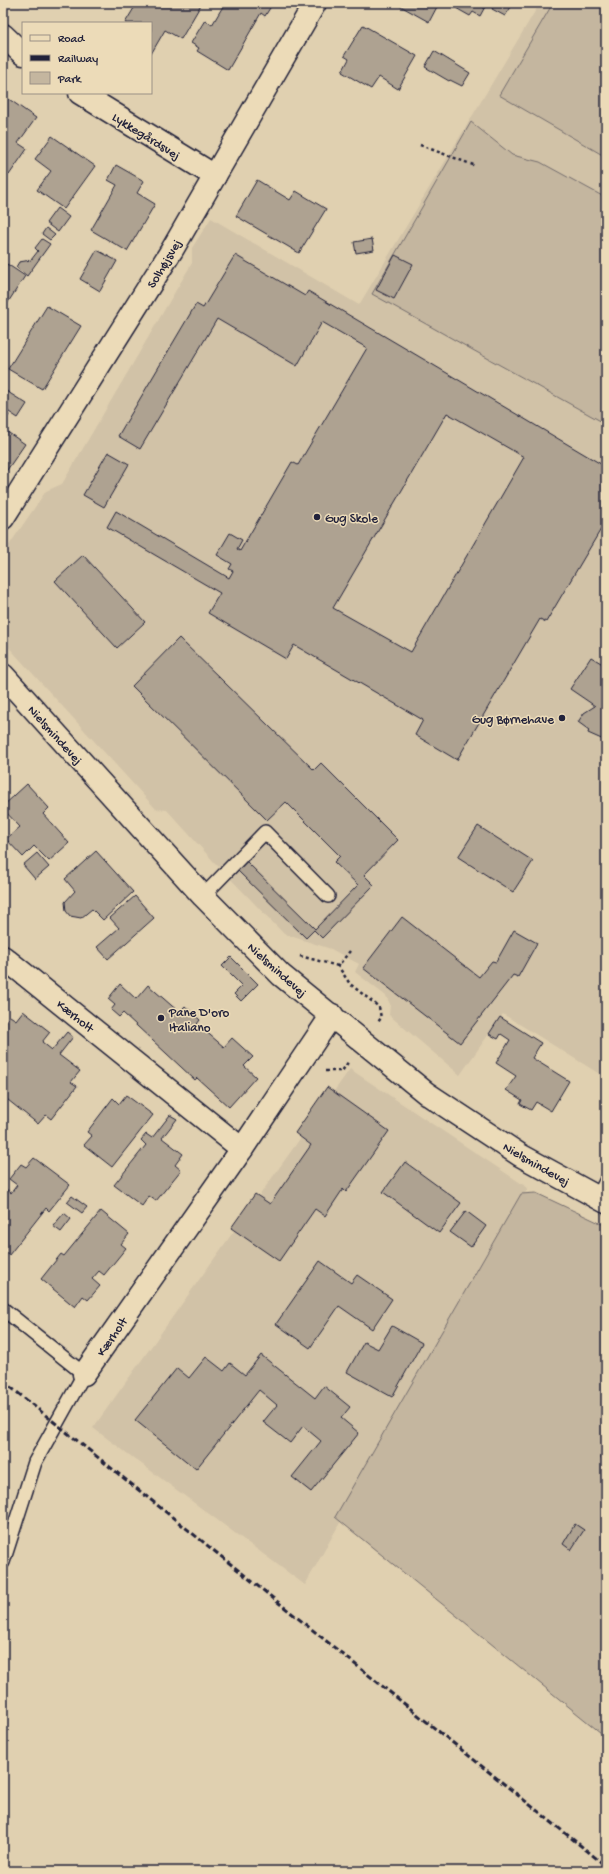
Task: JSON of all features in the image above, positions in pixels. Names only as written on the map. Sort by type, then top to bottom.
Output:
[{"type":"street","name":"Solhøjsvej","points":[[3,518],[168,257],[315,3]]},
{"type":"street","points":[[3,34],[22,53]]},
{"type":"street","name":"Lykkegårdsvej","points":[[82,94],[215,176]]},
{"type":"street","name":"Nielsmindevej","points":[[3,675],[203,896],[281,975],[426,1093],[520,1155],[603,1193]]},
{"type":"street","name":"Kærholt","points":[[3,956],[242,1148]]},
{"type":"street","name":"Kærholt","points":[[84,1374],[242,1148],[332,1015]]},
{"type":"lane","points":[[203,896],[264,832],[328,896]]},
{"type":"lane","points":[[3,1309],[84,1374]]},
{"type":"lane","name":"Kærholt","points":[[3,1562],[35,1462],[84,1374]]},
{"type":"path","points":[[420,145],[476,166]]},
{"type":"shaded area","name":"Gug Skole","points":[[540,3],[606,3],[606,1078],[503,1014],[460,1075],[389,1015],[390,1004],[386,996],[355,972],[359,964],[331,949],[284,934],[215,863],[167,810],[156,809],[3,641],[3,554],[46,491],[62,484],[192,263],[192,248],[211,218],[359,305]]},
{"type":"shaded area","points":[[350,1069],[528,1188],[305,1585],[93,1428]]},
{"type":"green space","points":[[553,3],[606,3],[606,157],[499,95]]},
{"type":"green space","points":[[471,122],[512,155],[540,162],[606,198],[606,424],[372,294]]},
{"type":"green space","points":[[536,1193],[606,1226],[606,1737],[335,1517],[521,1194]]},
{"type":"building","points":[[55,3],[66,3],[62,8]]},
{"type":"building","points":[[137,3],[202,3],[181,39],[165,30],[152,52],[152,22],[126,22]]},
{"type":"building","points":[[225,3],[273,3],[265,16],[261,13],[228,70],[197,51],[199,48],[191,43],[205,20],[212,25]]},
{"type":"building","points":[[395,3],[439,3],[429,22]]},
{"type":"building","points":[[447,3],[487,3],[480,16],[473,12],[470,16]]},
{"type":"building","points":[[495,3],[504,3],[511,7],[505,16],[492,9]]},
{"type":"building","points":[[363,25],[417,56],[398,89],[379,77],[371,89],[342,72],[349,59],[344,56]]},
{"type":"building","points":[[434,51],[470,73],[462,86],[450,80],[449,81],[425,67]]},
{"type":"building","points":[[3,95],[36,118],[18,143],[27,149],[9,175],[3,171]]},
{"type":"building","points":[[52,136],[95,166],[64,209],[37,190],[51,171],[35,159]]},
{"type":"building","points":[[116,165],[144,181],[137,193],[155,204],[127,251],[91,230],[117,185],[108,180]]},
{"type":"building","points":[[257,180],[290,200],[296,191],[326,209],[299,253],[236,216]]},
{"type":"building","points":[[57,208],[69,217],[58,232],[46,223]]},
{"type":"building","points":[[46,228],[55,235],[50,240],[42,234]]},
{"type":"building","points":[[42,239],[50,244],[27,276],[16,267],[19,262],[31,260],[38,251],[35,248]]},
{"type":"building","points":[[372,239],[374,250],[356,253],[354,242]]},
{"type":"building","points":[[97,250],[117,261],[100,291],[80,279]]},
{"type":"building","points":[[235,255],[305,296],[308,291],[606,467],[606,525],[604,524],[546,622],[540,619],[457,760],[415,735],[423,720],[294,645],[286,659],[208,613],[220,593],[107,527],[116,511],[229,578],[233,571],[229,569],[232,564],[217,555],[230,533],[242,540],[237,549],[240,551],[292,462],[298,465],[367,348],[322,322],[297,366],[217,319],[140,449],[118,436],[196,304],[203,308]],"holes":[[[447,413],[524,457],[411,652],[333,608]]]},
{"type":"building","points":[[395,255],[413,264],[394,299],[376,290]]},
{"type":"building","points":[[7,264],[25,276],[3,310],[3,270]]},
{"type":"building","points":[[47,306],[81,326],[42,389],[8,369]]},
{"type":"building","points":[[3,389],[27,404],[18,418],[3,408]]},
{"type":"building","points":[[3,411],[9,415],[3,424]]},
{"type":"building","points":[[3,429],[25,444],[5,473],[3,472]]},
{"type":"building","points":[[108,452],[129,464],[104,507],[83,495]]},
{"type":"building","points":[[83,555],[145,622],[117,648],[55,581]]},
{"type":"building","points":[[179,638],[314,770],[321,763],[398,840],[364,875],[374,885],[322,938],[314,930],[306,938],[237,870],[246,861],[315,929],[358,885],[334,862],[340,856],[286,802],[267,820],[132,686]]},
{"type":"building","points":[[591,657],[606,666],[606,741],[588,733],[589,730],[578,722],[584,713],[595,706],[570,689]]},
{"type":"building","points":[[27,784],[49,808],[43,814],[69,843],[49,861],[34,846],[23,857],[6,839],[20,827],[3,809],[3,806]]},
{"type":"building","points":[[478,826],[533,861],[513,892],[458,857]]},
{"type":"building","points":[[96,851],[133,892],[103,920],[92,909],[81,918],[70,916],[66,911],[65,902],[75,891],[65,879]]},
{"type":"building","points":[[37,853],[49,867],[35,879],[23,865]]},
{"type":"building","points":[[135,896],[154,918],[108,959],[97,947],[119,928],[110,918]]},
{"type":"building","points":[[402,917],[479,977],[492,961],[496,962],[514,930],[537,943],[518,977],[513,975],[460,1043],[363,968]]},
{"type":"building","points":[[231,957],[258,984],[241,1001],[234,994],[242,986],[222,966]]},
{"type":"building","points":[[120,984],[136,999],[148,985],[179,1012],[185,1006],[200,1020],[197,1024],[224,1047],[232,1038],[253,1057],[244,1066],[256,1077],[229,1107],[197,1078],[195,1080],[123,1013],[119,1017],[111,1010],[115,1005],[108,999]]},
{"type":"building","points":[[23,1011],[50,1032],[42,1042],[52,1050],[67,1032],[73,1037],[59,1055],[80,1071],[71,1082],[77,1086],[51,1119],[46,1115],[38,1124],[3,1096],[3,1024],[10,1016],[16,1020]]},
{"type":"building","points":[[500,1017],[541,1043],[532,1058],[569,1081],[551,1111],[536,1102],[531,1110],[520,1104],[522,1100],[506,1090],[516,1076],[496,1063],[510,1040],[501,1034],[498,1039],[489,1034]]},
{"type":"building","points":[[327,1087],[389,1131],[346,1192],[343,1189],[325,1216],[315,1209],[279,1261],[231,1228],[255,1194],[270,1204],[311,1145],[295,1133]]},
{"type":"building","points":[[126,1095],[153,1115],[112,1167],[84,1145],[92,1136],[87,1132],[113,1098],[119,1104]]},
{"type":"building","points":[[170,1115],[177,1119],[162,1138],[183,1154],[175,1165],[181,1170],[156,1201],[149,1196],[142,1206],[114,1185],[146,1145],[141,1140],[146,1134],[152,1138]]},
{"type":"building","points":[[34,1158],[70,1185],[49,1211],[46,1208],[9,1255],[3,1250],[3,1193],[6,1189],[11,1193],[17,1185],[9,1179],[21,1164],[26,1167]]},
{"type":"building","points":[[405,1162],[461,1203],[439,1233],[383,1192]]},
{"type":"building","points":[[72,1196],[87,1207],[82,1213],[67,1202]]},
{"type":"building","points":[[101,1211],[129,1234],[121,1244],[126,1248],[104,1275],[99,1271],[92,1279],[100,1286],[88,1300],[83,1296],[75,1307],[41,1279],[61,1254],[64,1256]]},
{"type":"building","points":[[466,1211],[486,1226],[471,1247],[450,1232]]},
{"type":"building","points":[[64,1213],[71,1219],[61,1232],[53,1226]]},
{"type":"building","points":[[320,1261],[351,1283],[357,1275],[392,1299],[372,1329],[339,1306],[310,1348],[276,1324]]},
{"type":"building","points":[[392,1326],[422,1343],[392,1397],[347,1372],[364,1342],[378,1349]]},
{"type":"building","points":[[261,1355],[315,1398],[324,1386],[350,1407],[341,1418],[359,1433],[311,1492],[292,1477],[321,1441],[303,1426],[290,1443],[263,1422],[277,1405],[259,1390],[196,1469],[135,1420],[177,1368],[189,1378],[206,1357],[224,1371],[230,1363],[245,1375]]},
{"type":"building","points":[[606,1449],[606,1461],[601,1458]]},
{"type":"building","points":[[575,1524],[584,1530],[571,1550],[563,1544]]},
{"type":"railway","points":[[3,1381],[606,1866]]},
{"type":"place","name":"Gug Skole","points":[[317,517]]},
{"type":"place","name":"Gug Børnehave","points":[[562,718]]},
{"type":"place","name":"Pane D'oro Italiano","points":[[161,1018]]}]
